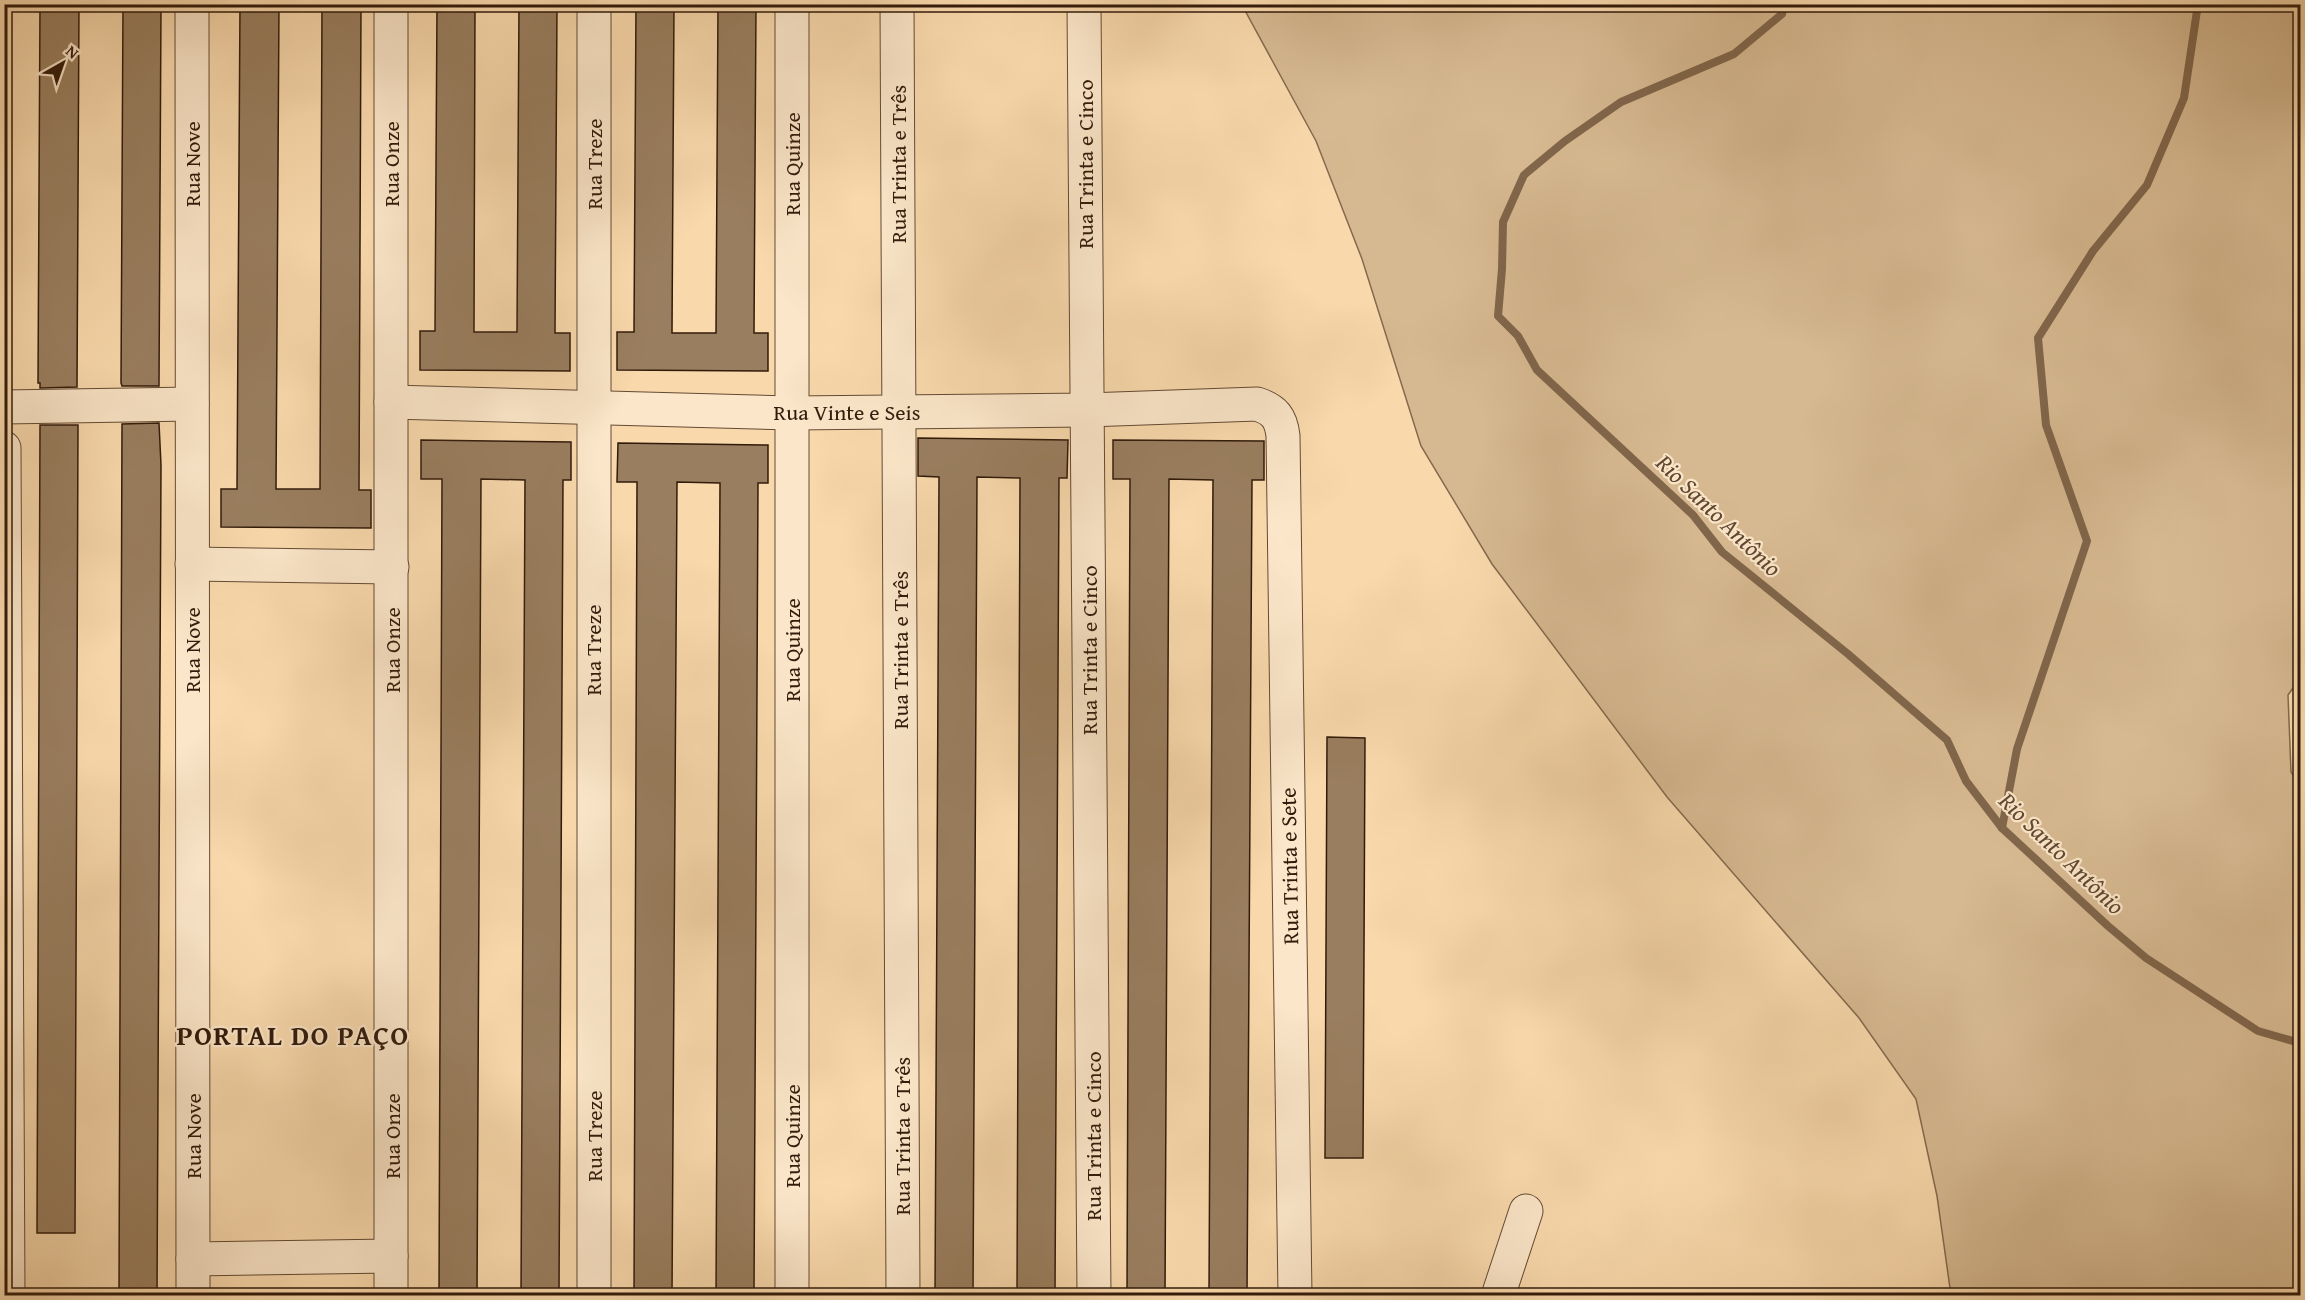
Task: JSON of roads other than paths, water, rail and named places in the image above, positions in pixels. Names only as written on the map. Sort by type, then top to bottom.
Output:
[{"type":"street","name":"Rua Nove","points":[[192,4],[193,1296]]},
{"type":"street","name":"Rua Onze","points":[[392,4],[392,1296]]},
{"type":"street","name":"Rua Treze","points":[[594,4],[594,1296]]},
{"type":"street","name":"Rua Quinze","points":[[792,4],[792,1296]]},
{"type":"street","name":"Rua Trinta e Três","points":[[897,4],[903,1296]]},
{"type":"street","name":"Rua Trinta e Cinco","points":[[1084,4],[1094,1296]]},
{"type":"street","name":"Rua Vinte e Seis","points":[[391,402],[792,413],[1087,410],[1257,404],[1276,413],[1281,423],[1283,436]]},
{"type":"street","points":[[4,407],[192,404]]},
{"type":"street","name":"Rua Trinta e Sete","points":[[1283,436],[1295,1296]]},
{"type":"street","points":[[4,448],[8,1296]]},
{"type":"street","points":[[192,564],[392,567]]},
{"type":"street","points":[[1498,1296],[1526,1211]]},
{"type":"street","points":[[193,1259],[392,1257]]},
{"type":"waterway","name":"Rio Santo Antônio","points":[[1785,4],[1782,14],[1734,54],[1621,102],[1565,141],[1524,175],[1503,222],[1498,316],[1518,336],[1537,370],[1693,515],[1722,552],[1848,654],[1947,740],[1966,781],[2002,828],[2108,926],[2146,958],[2258,1031],[2300,1043]]},
{"type":"waterway","points":[[2002,828],[2017,749],[2087,541],[2046,425],[2038,338],[2093,251],[2147,185],[2184,98],[2198,4]]},
{"type":"district","name":"PORTAL DO PAÇO","points":[[293,1034]]}]
